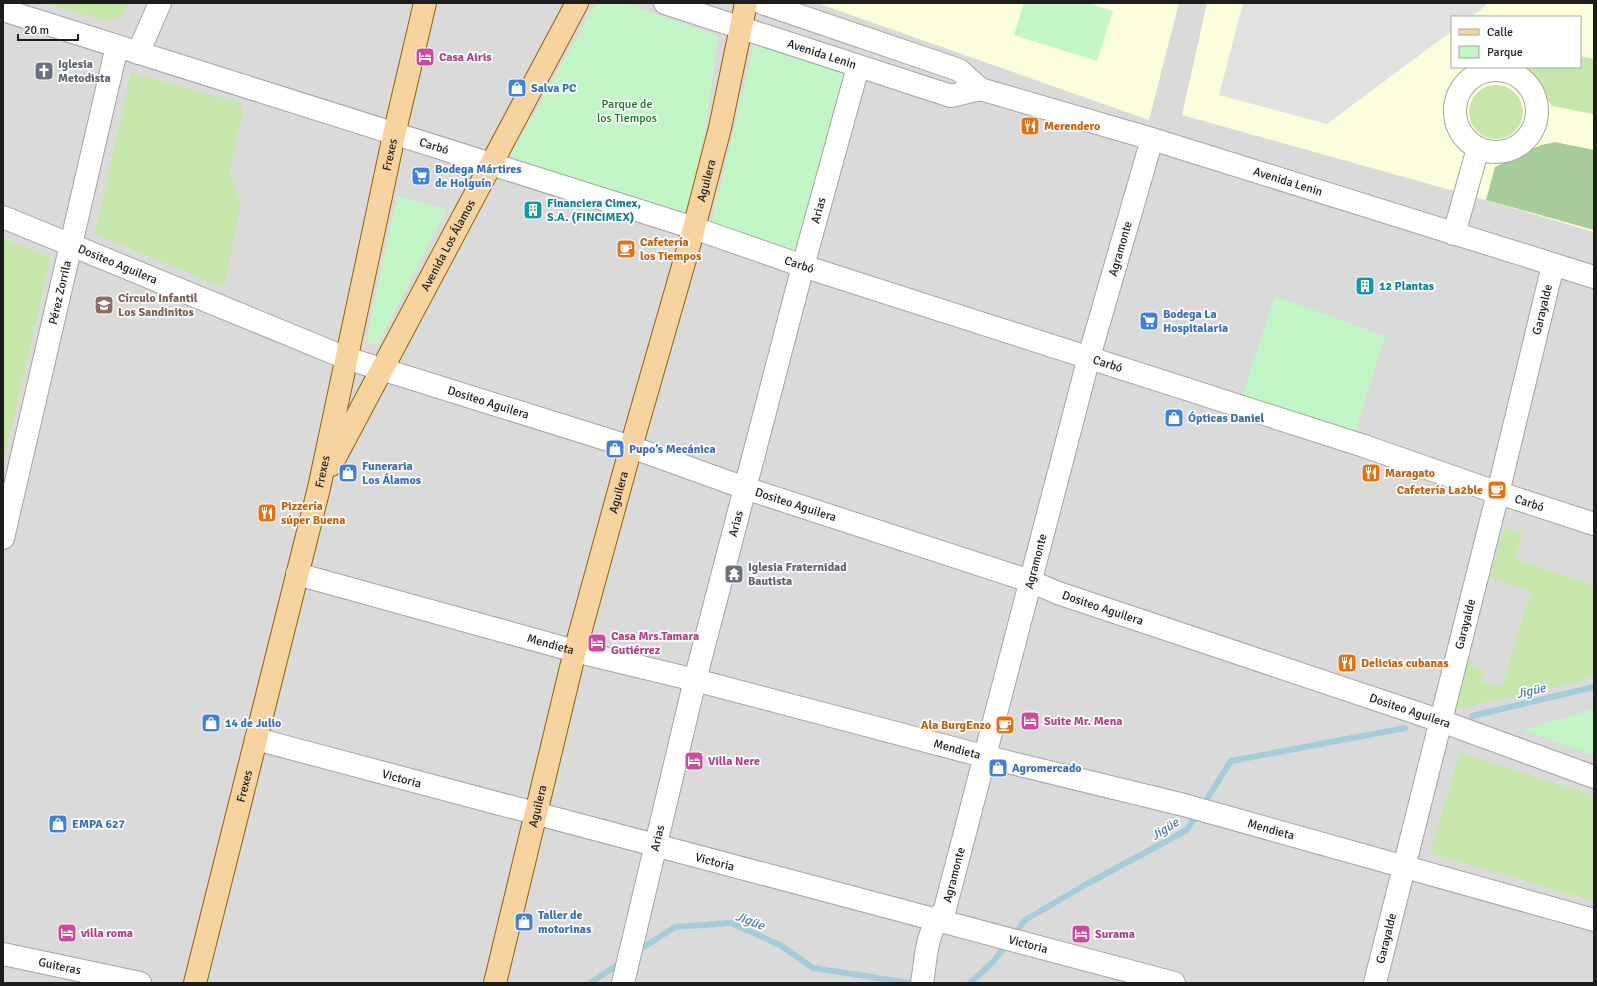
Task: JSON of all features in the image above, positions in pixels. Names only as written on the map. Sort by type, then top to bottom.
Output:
[{"type":"main road","name":"Frexes","points":[[195,983],[319,488],[394,135],[425,3]]},
{"type":"main road","name":"Avenida Los Álamos","points":[[319,488],[577,3]]},
{"type":"main road","name":"Aguilera","points":[[495,983],[575,651],[631,447],[694,228],[720,128],[746,3]]},
{"type":"street","points":[[138,53],[160,3]]},
{"type":"street","name":"Avenida Lenin","points":[[665,3],[951,96],[980,89]]},
{"type":"street","name":"Avenida Lenin","points":[[762,3],[959,70],[980,89],[1152,139],[1594,277]]},
{"type":"street","name":"Carbó","points":[[3,10],[394,135],[694,228],[803,266],[1364,446],[1498,493],[1594,524]]},
{"type":"street","name":"Pérez Zorrila","points":[[3,538],[117,46]]},
{"type":"street","name":"Arias","points":[[623,983],[695,680],[803,266],[858,66]]},
{"type":"street","name":"Agramonte","points":[[922,980],[930,932],[936,920],[945,909],[983,756],[1089,357],[1152,139]]},
{"type":"street","points":[[1454,234],[1478,148]]},
{"type":"street","name":"Dositeo Aguilera","points":[[3,217],[346,358],[631,447],[745,488],[1030,581],[1058,593],[1441,722],[1594,777]]},
{"type":"street","name":"Garayalde","points":[[1375,983],[1403,866],[1441,722],[1498,493],[1553,265]]},
{"type":"street","name":"Mendieta","points":[[297,574],[575,651],[695,680],[983,756],[1184,805],[1594,920]]},
{"type":"street","name":"Victoria","points":[[256,739],[535,816],[656,845],[1174,983]]},
{"type":"street","name":"Guiteras","points":[[3,954],[140,983]]},
{"type":"shaded area","points":[[3,3],[1594,3],[1594,983],[3,983]]},
{"type":"shaded area","points":[[817,3],[1179,3],[1149,120]]},
{"type":"shaded area","points":[[1207,3],[1594,3],[1594,232],[1486,200],[1182,115]]},
{"type":"shaded area","points":[[1243,3],[1486,3],[1485,6],[1472,16],[1451,16],[1451,32],[1327,124],[1219,95]]},
{"type":"green space","points":[[46,3],[129,3],[121,16],[108,22]]},
{"type":"green space","name":"Parque de los Tiempos","points":[[596,3],[626,3],[718,36],[706,126],[686,217],[510,156]]},
{"type":"green space","points":[[1024,3],[1088,3],[1113,11],[1097,61],[1014,35]]},
{"type":"green space","points":[[755,41],[850,73],[797,256],[711,225]]},
{"type":"green space","points":[[1581,56],[1594,59],[1594,114],[1552,106],[1526,68],[1581,68]]},
{"type":"green space","points":[[131,73],[241,103],[243,114],[229,173],[241,203],[224,288],[95,234]]},
{"type":"green space","points":[[1496,85],[1506,87],[1515,93],[1521,102],[1523,112],[1521,122],[1515,131],[1506,137],[1496,139],[1486,137],[1477,131],[1471,122],[1469,112],[1471,102],[1477,93],[1486,87]]},
{"type":"green space","points":[[1555,142],[1594,150],[1594,230],[1486,200],[1495,167],[1541,145]]},
{"type":"green space","points":[[397,196],[447,209],[377,345],[366,342]]},
{"type":"green space","points":[[3,238],[51,257],[3,465]]},
{"type":"green space","points":[[1275,296],[1385,336],[1354,437],[1241,400]]},
{"type":"green space","points":[[1504,528],[1523,534],[1515,559],[1594,586],[1594,675],[1579,682],[1447,711],[1462,657],[1483,671],[1480,681],[1502,687],[1531,591],[1490,578]]},
{"type":"green space","points":[[1594,709],[1594,756],[1523,730]]},
{"type":"green space","points":[[1460,753],[1594,795],[1594,901],[1430,853]]},
{"type":"waterway","name":"Jigüe","points":[[1472,716],[1594,687]]},
{"type":"waterway","name":"Jigüe","points":[[970,983],[993,962],[1025,920],[1085,885],[1187,830],[1231,761],[1405,728]]},
{"type":"waterway","name":"Jigüe","points":[[636,952],[675,927],[731,923],[780,945],[813,968],[910,983]]},
{"type":"waterway","name":"Jigüe","points":[[590,983],[622,962]]},
{"type":"place","name":"Casa Airis","points":[[425,57]]},
{"type":"place","name":"Iglesia Metodista","points":[[44,71]]},
{"type":"place","name":"Salva PC","points":[[517,88]]},
{"type":"place","name":"Merendero","points":[[1030,126]]},
{"type":"place","name":"Bodega Mártires de Holguín","points":[[421,176]]},
{"type":"place","name":"Financiera Cimex, S.A. (FINCIMEX)","points":[[533,210]]},
{"type":"place","name":"Cafetería los Tiempos","points":[[626,249]]},
{"type":"place","name":"12 Plantas","points":[[1365,286]]},
{"type":"place","name":"Círculo Infantil Los Sandinitos","points":[[104,305]]},
{"type":"place","name":"Bodega La Hospitalaria","points":[[1149,321]]},
{"type":"place","name":"Ópticas Daniel","points":[[1174,418]]},
{"type":"place","name":"Pupo’s Mecánica","points":[[615,449]]},
{"type":"place","name":"Funeraria Los Álamos","points":[[348,473]]},
{"type":"place","name":"Maragato","points":[[1371,473]]},
{"type":"place","name":"Cafetería La2ble","points":[[1497,490]]},
{"type":"place","name":"Pizzería súper Buena","points":[[267,513]]},
{"type":"place","name":"Iglesia Fraternidad Bautista","points":[[734,574]]},
{"type":"place","name":"Casa Mrs.Tamara Gutiérrez","points":[[597,643]]},
{"type":"place","name":"Delicias cubanas","points":[[1347,663]]},
{"type":"place","name":"Suite Mr. Mena","points":[[1030,721]]},
{"type":"place","name":"14 de Julio","points":[[211,723]]},
{"type":"place","name":"Ala BurgEnzo","points":[[1005,725]]},
{"type":"place","name":"Villa Nere","points":[[694,761]]},
{"type":"place","name":"Agromercado","points":[[998,768]]},
{"type":"place","name":"EMPA 627","points":[[58,824]]},
{"type":"place","name":"Taller de motorinas","points":[[524,922]]},
{"type":"place","name":"villa roma","points":[[67,933]]},
{"type":"place","name":"Surama","points":[[1081,934]]}]
